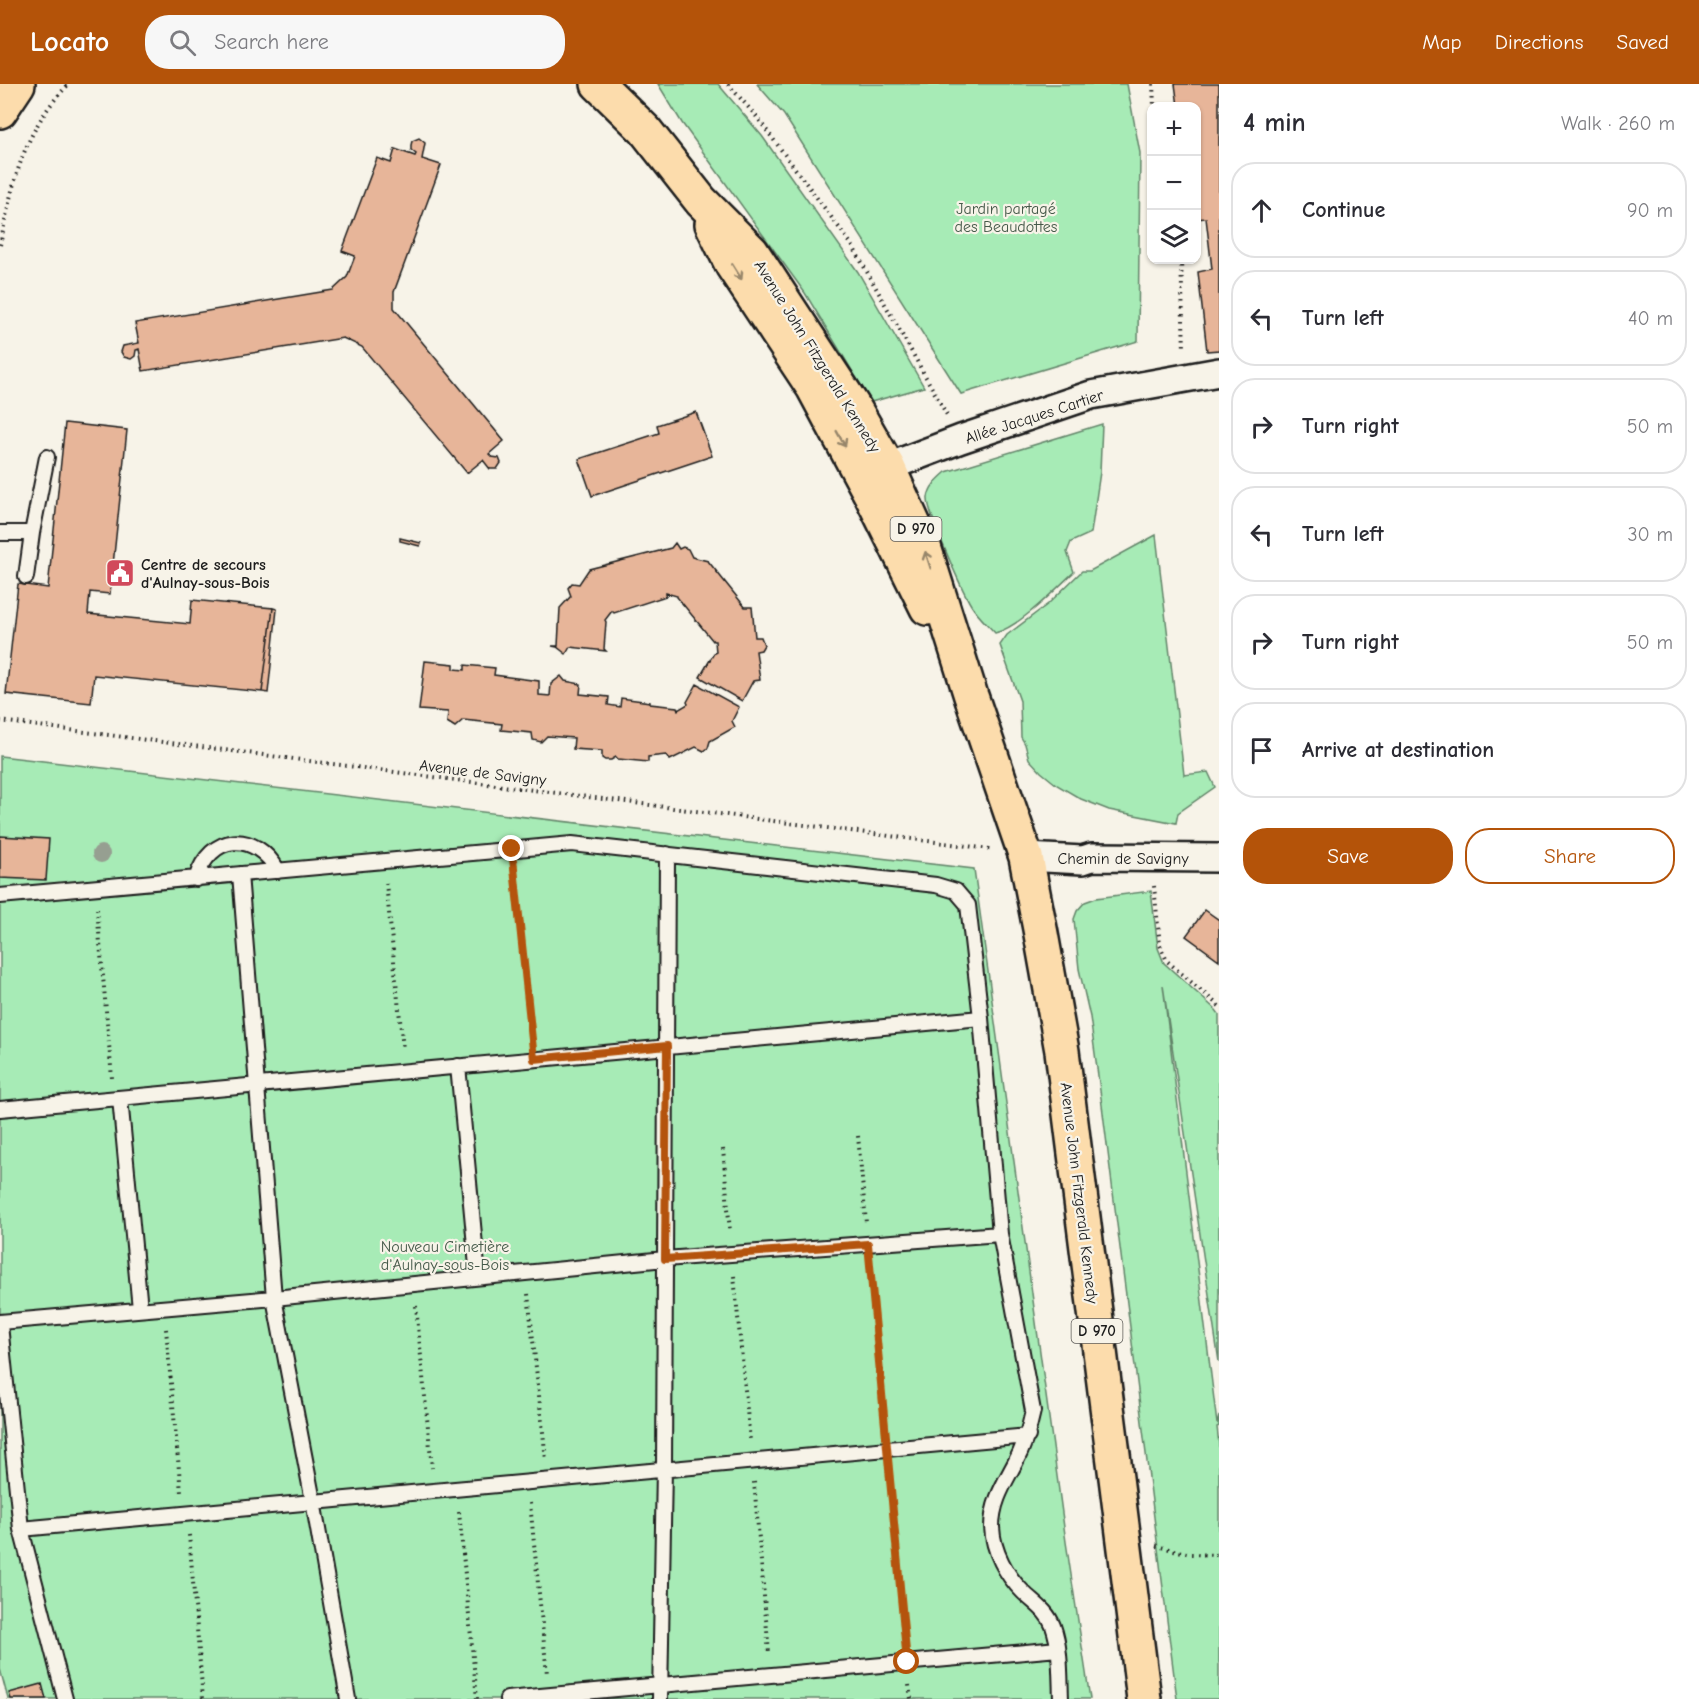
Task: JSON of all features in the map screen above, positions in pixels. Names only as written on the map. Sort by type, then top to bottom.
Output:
[{"type":"main road","points":[[0,111],[18,84]]},
{"type":"main road","name":"Avenue John Fitzgerald Kennedy","points":[[598,84],[645,130],[701,201],[752,252],[833,373],[888,467],[924,547],[971,696],[1026,857],[1062,1052],[1144,1699]]},
{"type":"main road","name":"Avenue John Fitzgerald Kennedy","points":[[619,84],[645,130]]},
{"type":"main road","name":"Avenue John Fitzgerald Kennedy","points":[[701,201],[732,265],[822,405],[871,495],[971,696]]},
{"type":"street","name":"Allée Jacques Cartier","points":[[888,467],[961,439],[1091,395],[1219,372]]},
{"type":"street","name":"Chemin de Savigny","points":[[1026,857],[1083,860],[1092,857],[1219,858]]},
{"type":"lane","points":[[26,577],[47,457]]},
{"type":"lane","points":[[0,533],[32,533]]},
{"type":"lane","points":[[196,879],[205,859],[217,846],[229,842],[242,842],[254,846],[278,871]]},
{"type":"lane","points":[[0,896],[572,844],[936,885],[956,891],[968,905],[981,1018],[1000,1234],[1033,1412],[1028,1436],[1004,1481],[995,1504],[992,1527],[996,1553],[1011,1578],[1023,1593],[1042,1608],[1053,1626],[1058,1648],[1061,1699]]},
{"type":"lane","points":[[660,1692],[664,1468],[667,854]]},
{"type":"lane","points":[[240,874],[274,1298],[314,1501],[348,1699]]},
{"type":"lane","points":[[0,1109],[981,1018]]},
{"type":"lane","points":[[458,1066],[478,1277]]},
{"type":"lane","points":[[117,1098],[140,1310]]},
{"type":"lane","points":[[65,1699],[21,1529],[0,1323],[665,1259],[1000,1234]]},
{"type":"lane","points":[[21,1529],[1028,1436]]},
{"type":"lane","points":[[507,1699],[549,1695],[660,1692],[771,1675],[1058,1648]]},
{"type":"path","points":[[0,245],[21,156],[39,120],[69,84]]},
{"type":"path","points":[[728,84],[756,116],[852,245],[961,439]]},
{"type":"path","points":[[1154,84],[1154,102]]},
{"type":"path","points":[[1181,264],[1185,378]]},
{"type":"path","name":"Avenue de Savigny","points":[[0,721],[963,847]]},
{"type":"path","points":[[512,849],[534,1059]]},
{"type":"path","points":[[384,861],[405,1071]]},
{"type":"path","points":[[1154,885],[1160,945],[1167,961],[1219,1006]]},
{"type":"path","points":[[95,888],[117,1098]]},
{"type":"path","points":[[858,1136],[910,1699]]},
{"type":"path","points":[[723,1149],[771,1675]]},
{"type":"path","points":[[526,1273],[548,1479]]},
{"type":"path","points":[[414,1284],[434,1490]]},
{"type":"path","points":[[164,1307],[203,1699]]},
{"type":"path","points":[[528,1481],[549,1695]]},
{"type":"path","points":[[457,1488],[477,1699]]},
{"type":"path","points":[[1150,1543],[1160,1548],[1191,1554],[1219,1555]]},
{"type":"green space","points":[[658,84],[718,84],[762,136],[858,272],[924,387],[871,402],[805,293],[682,123]]},
{"type":"green space","name":"Jardin partagé des Beaudottes","points":[[757,84],[1127,84],[1140,153],[1138,341],[961,394],[784,115]]},
{"type":"green space","points":[[1102,424],[1100,472],[1091,533],[1071,542],[1067,552],[1074,572],[1015,624],[995,633],[971,605],[953,568],[929,506],[930,490],[946,472]]},
{"type":"green space","points":[[1156,535],[1184,775],[1208,772],[1215,787],[1178,813],[1176,823],[1109,810],[1081,799],[1057,785],[1041,772],[1029,759],[1021,737],[1020,701],[1000,645],[1007,635],[1048,604],[1082,571],[1090,571]]},
{"type":"green space","name":"Nouveau Cimetière d'Aulnay-sous-Bois","points":[[0,756],[974,869],[1066,1542],[1090,1699],[8,1699],[0,1669]]},
{"type":"green space","points":[[1151,891],[1158,948],[1164,963],[1219,1014],[1219,1362],[1163,985],[1217,1424],[1219,1416],[1217,1427],[1219,1445],[1219,1699],[1177,1699],[1102,1105],[1090,1017],[1079,969],[1074,919],[1077,911],[1085,902],[1096,898]]},
{"type":"building","points":[[1175,84],[1219,84],[1219,350],[1207,351],[1198,272],[1212,269],[1206,218],[1201,218],[1201,102],[1177,102]]},
{"type":"building","points":[[419,138],[425,143],[422,159],[441,165],[394,292],[394,308],[504,441],[489,454],[499,458],[501,463],[497,469],[490,469],[483,460],[467,473],[362,347],[343,338],[143,371],[139,349],[131,359],[124,357],[121,352],[123,346],[139,343],[135,323],[333,290],[347,277],[355,256],[342,251],[377,158],[391,163],[395,149],[415,156],[411,145],[412,141]]},
{"type":"building","points":[[696,412],[712,456],[592,496],[579,459],[659,433],[657,425]]},
{"type":"building","points":[[65,423],[127,430],[110,594],[90,592],[88,614],[190,624],[192,600],[273,608],[262,692],[94,675],[91,703],[6,694],[18,584],[48,588]]},
{"type":"building","points":[[400,538],[421,543],[420,546],[400,541]]},
{"type":"building","points":[[675,543],[679,549],[683,547],[688,549],[692,557],[708,561],[745,607],[752,607],[755,637],[761,637],[764,645],[761,650],[756,651],[760,680],[753,681],[742,701],[700,677],[716,652],[715,641],[677,596],[666,593],[666,596],[614,613],[612,611],[605,620],[604,649],[606,651],[570,647],[566,654],[552,646],[558,646],[560,608],[571,596],[568,588],[572,583],[579,584],[589,569],[671,548]]},
{"type":"building","points":[[273,608],[277,609],[268,693],[262,692]]},
{"type":"building","points":[[425,661],[454,664],[454,669],[465,670],[465,665],[495,668],[494,675],[539,681],[539,695],[550,696],[551,684],[561,676],[565,681],[581,684],[580,694],[609,697],[608,705],[620,707],[621,698],[677,707],[678,710],[688,704],[697,684],[739,707],[732,721],[735,727],[710,741],[708,748],[704,751],[696,747],[670,760],[666,755],[648,757],[648,762],[616,757],[605,760],[602,758],[602,751],[573,749],[574,738],[547,736],[541,742],[533,740],[532,733],[501,730],[502,724],[463,720],[455,727],[447,722],[448,712],[419,710]]},
{"type":"building","points":[[0,836],[49,839],[46,880],[0,878]]},
{"type":"building","points":[[1205,910],[1219,920],[1219,960],[1186,936]]},
{"type":"building","points":[[42,1684],[46,1699],[11,1699],[9,1693]]},
{"type":"place","name":"Centre de secours d'Aulnay-sous-Bois","points":[[120,573]]},
{"type":"route","points":[[512,849],[534,1059],[667,1046],[665,1259],[868,1244],[907,1662]]}]
